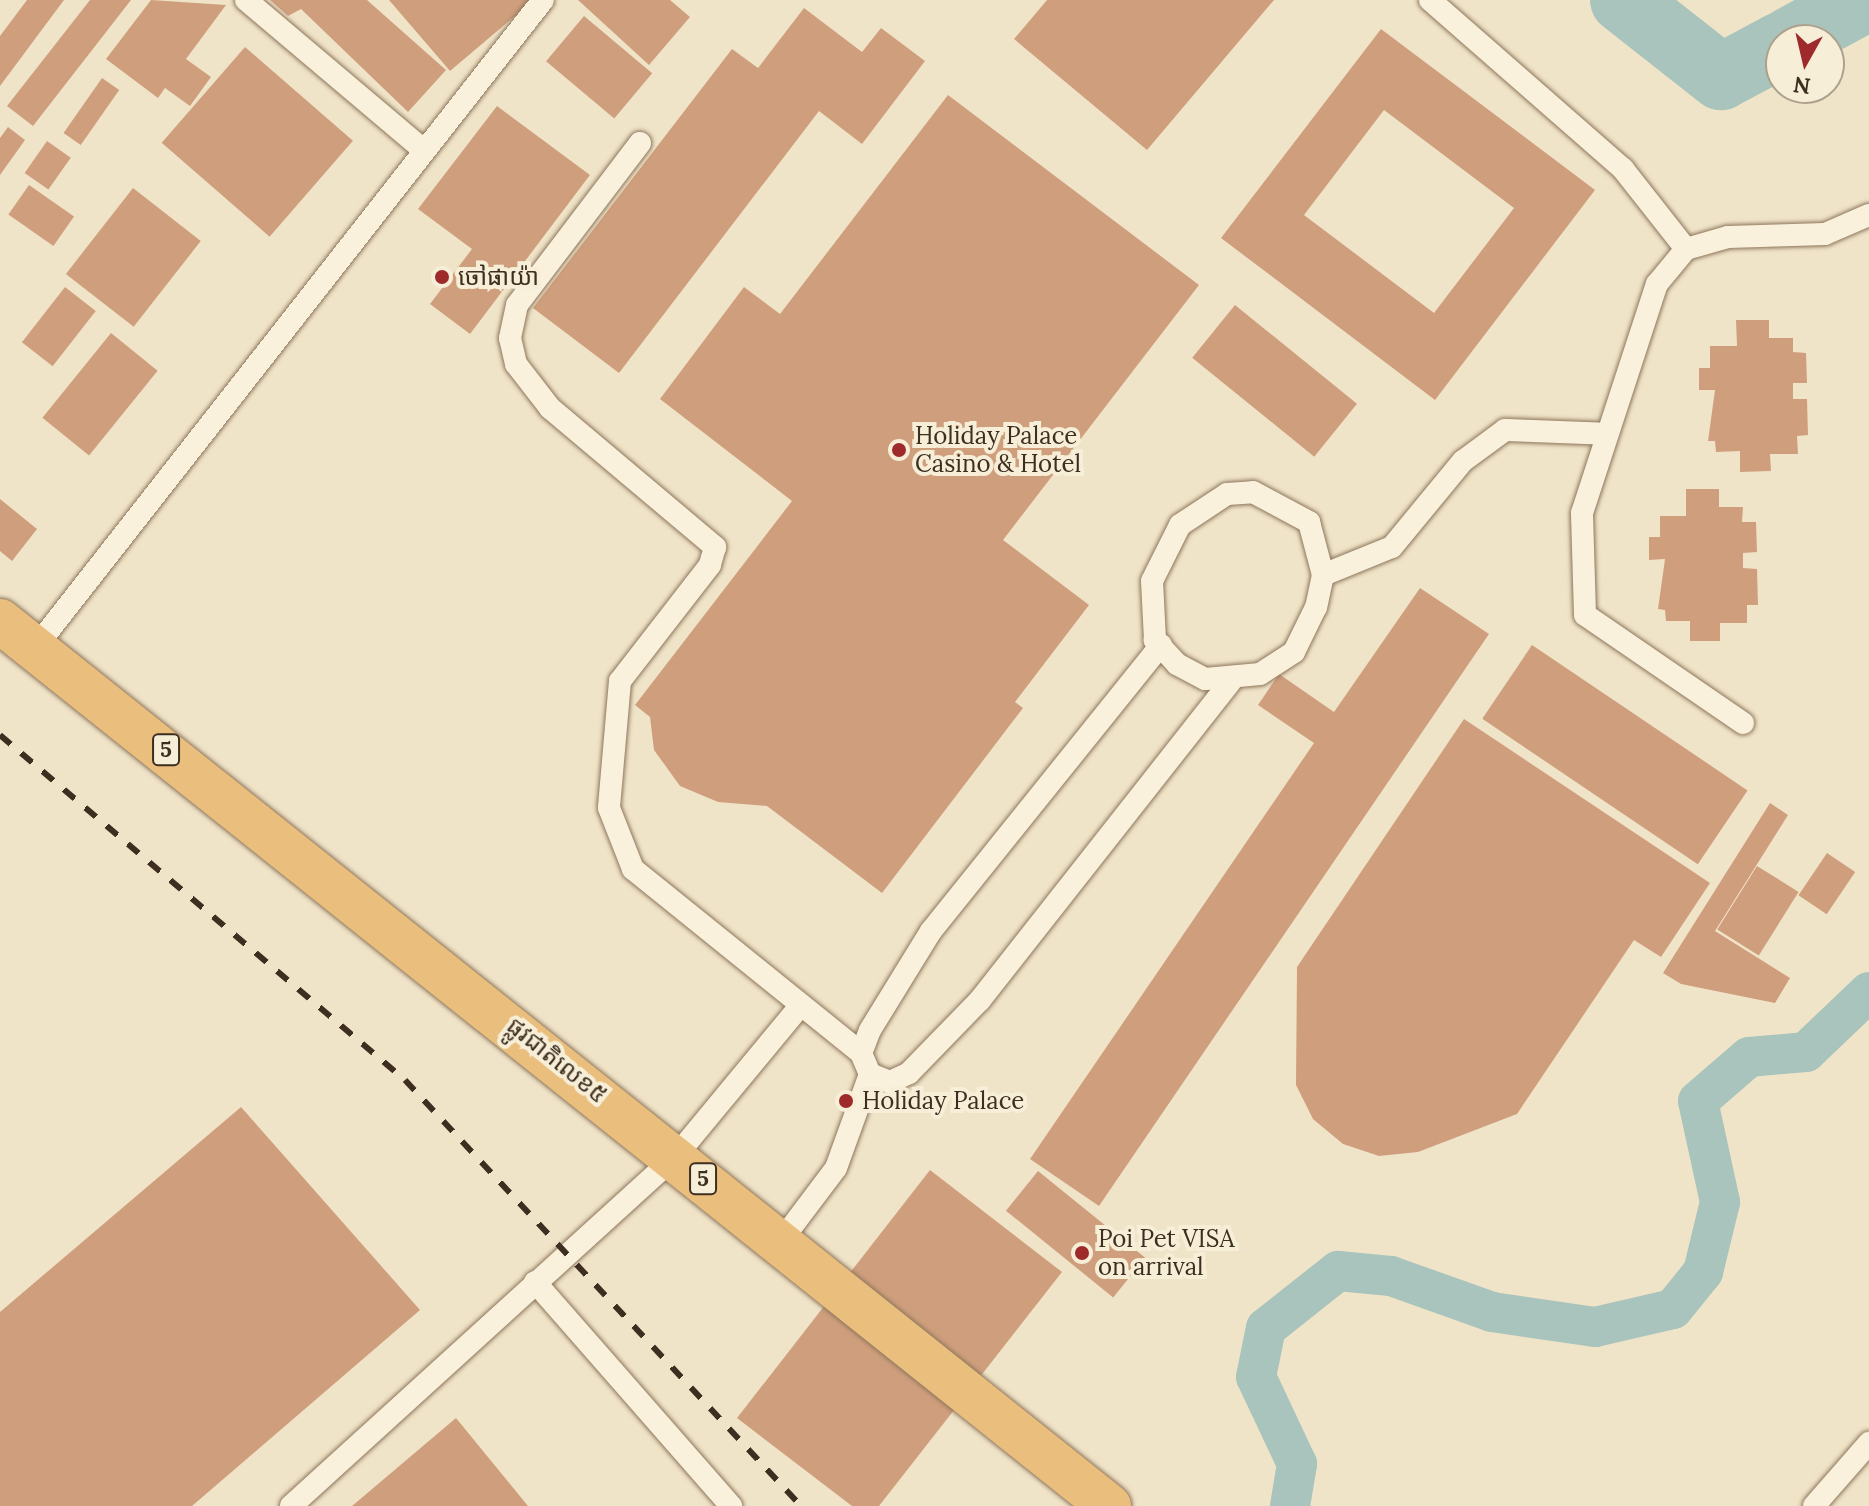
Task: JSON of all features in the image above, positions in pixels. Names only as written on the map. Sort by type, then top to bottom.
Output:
[{"type":"highway","name":"ផ្លូវជាតិលេខ៥","points":[[0,621],[676,1156],[1109,1506]]},
{"type":"lane","points":[[246,0],[421,148]]},
{"type":"lane","points":[[35,648],[421,148],[543,0]]},
{"type":"lane","points":[[1430,0],[1623,169],[1686,249]]},
{"type":"lane","points":[[640,143],[517,305],[510,338],[516,364],[550,408],[715,547],[710,565],[620,681],[609,808],[633,869],[890,1082],[909,1073],[980,1000],[1232,680]]},
{"type":"lane","points":[[1743,723],[1585,615],[1582,513],[1657,284],[1686,249],[1728,237],[1825,234],[1869,215]]},
{"type":"lane","points":[[1323,575],[1392,547],[1463,461],[1505,430],[1607,434]]},
{"type":"lane","points":[[1253,492],[1309,522],[1323,575],[1294,652],[1260,674],[1232,680],[1205,679],[1161,645],[1152,581],[1162,550],[1191,515],[1227,494],[1253,492]]},
{"type":"lane","points":[[781,1241],[836,1168],[866,1064],[931,931],[1161,645]]},
{"type":"lane","points":[[291,1506],[676,1156],[800,1006]]},
{"type":"lane","points":[[535,1282],[731,1506]]},
{"type":"lane","points":[[1814,1506],[1869,1443]]},
{"type":"building","points":[[27,0],[64,0],[0,86],[0,36]]},
{"type":"building","points":[[90,0],[131,0],[33,126],[7,106]]},
{"type":"building","points":[[151,0],[226,5],[186,59],[211,77],[190,106],[165,88],[158,98],[106,59]]},
{"type":"building","points":[[270,0],[367,0],[446,70],[408,112],[301,9],[288,16]]},
{"type":"building","points":[[389,0],[534,0],[450,71]]},
{"type":"building","points":[[578,0],[670,0],[690,17],[649,65]]},
{"type":"building","points":[[1047,0],[1274,0],[1147,150],[1014,39]]},
{"type":"building","points":[[804,8],[862,52],[881,28],[925,61],[862,144],[819,111],[619,373],[533,308],[732,49],[758,68]]},
{"type":"building","points":[[584,16],[652,73],[614,118],[546,61]]},
{"type":"building","points":[[1381,29],[1595,190],[1435,400],[1221,238]],"holes":[[[1384,110],[1514,208],[1434,313],[1304,215]]]},
{"type":"building","points":[[245,47],[353,141],[270,237],[162,143]]},
{"type":"building","points":[[102,78],[119,90],[81,145],[64,133]]},
{"type":"building","name":"Holiday Palace Casino & Hotel","points":[[948,95],[1199,285],[1003,540],[1089,605],[1015,702],[1023,708],[882,893],[767,806],[718,802],[680,786],[654,750],[650,717],[635,705],[792,501],[660,399],[744,287],[780,314]]},
{"type":"building","points":[[497,106],[590,175],[470,334],[430,304],[472,249],[418,209]]},
{"type":"building","points":[[8,127],[25,140],[0,175],[0,138]]},
{"type":"building","points":[[47,141],[71,158],[48,190],[25,173]]},
{"type":"building","points":[[29,185],[74,217],[53,246],[8,214]]},
{"type":"building","points":[[133,188],[201,241],[134,327],[66,274]]},
{"type":"building","points":[[65,287],[96,311],[53,366],[22,342]]},
{"type":"building","points":[[1235,305],[1357,404],[1314,457],[1192,358]]},
{"type":"building","points":[[1736,320],[1769,320],[1769,338],[1793,338],[1793,352],[1806,353],[1807,383],[1793,383],[1793,399],[1807,399],[1808,435],[1797,436],[1798,454],[1770,454],[1771,471],[1740,472],[1740,451],[1716,452],[1715,441],[1708,441],[1715,390],[1699,390],[1699,368],[1710,368],[1710,346],[1737,346]]},
{"type":"building","points":[[111,333],[158,371],[89,455],[42,418]]},
{"type":"building","points":[[1686,489],[1719,489],[1719,507],[1743,507],[1742,522],[1756,522],[1757,552],[1743,553],[1743,568],[1757,569],[1758,605],[1747,605],[1747,623],[1720,623],[1720,641],[1690,641],[1690,621],[1666,621],[1665,610],[1658,609],[1665,559],[1649,560],[1649,537],[1660,537],[1660,516],[1686,516]]},
{"type":"building","points":[[0,499],[37,529],[12,561],[0,551]]},
{"type":"building","points":[[1420,588],[1489,634],[1099,1206],[1030,1159],[1314,743],[1258,705],[1279,674],[1334,712]]},
{"type":"building","points":[[1532,645],[1748,790],[1698,864],[1482,719]]},
{"type":"building","points":[[1464,719],[1710,883],[1661,957],[1634,940],[1517,1114],[1418,1152],[1379,1156],[1343,1144],[1313,1119],[1296,1085],[1297,967]]},
{"type":"building","points":[[1770,803],[1788,815],[1715,931],[1790,978],[1775,1003],[1681,984],[1663,973]]},
{"type":"building","points":[[1827,853],[1855,872],[1827,914],[1798,895]]},
{"type":"building","points":[[1757,866],[1799,892],[1759,956],[1717,930]]},
{"type":"building","points":[[241,1107],[420,1310],[192,1506],[0,1506],[0,1312]]},
{"type":"building","points":[[930,1170],[1062,1272],[879,1506],[852,1506],[737,1418]]},
{"type":"building","points":[[1038,1171],[1145,1258],[1113,1297],[1006,1211]]},
{"type":"building","points":[[456,1418],[528,1506],[352,1506]]},
{"type":"waterway","points":[[1623,0],[1721,77],[1765,54]]},
{"type":"waterway","points":[[1820,24],[1864,0]]},
{"type":"waterway","points":[[1290,1506],[1297,1464],[1256,1377],[1266,1328],[1338,1271],[1391,1276],[1492,1312],[1595,1327],[1673,1309],[1703,1272],[1720,1202],[1698,1101],[1749,1057],[1806,1052],[1869,992]]},
{"type":"railway","points":[[0,735],[405,1080],[801,1506]]},
{"type":"place","name":"ចៅផាយ៉ា","points":[[442,277]]},
{"type":"place","name":"Holiday Palace Casino & Hotel","points":[[899,450]]},
{"type":"place","name":"Holiday Palace","points":[[846,1101]]},
{"type":"place","name":"Poi Pet VISA on arrival","points":[[1082,1253]]}]
